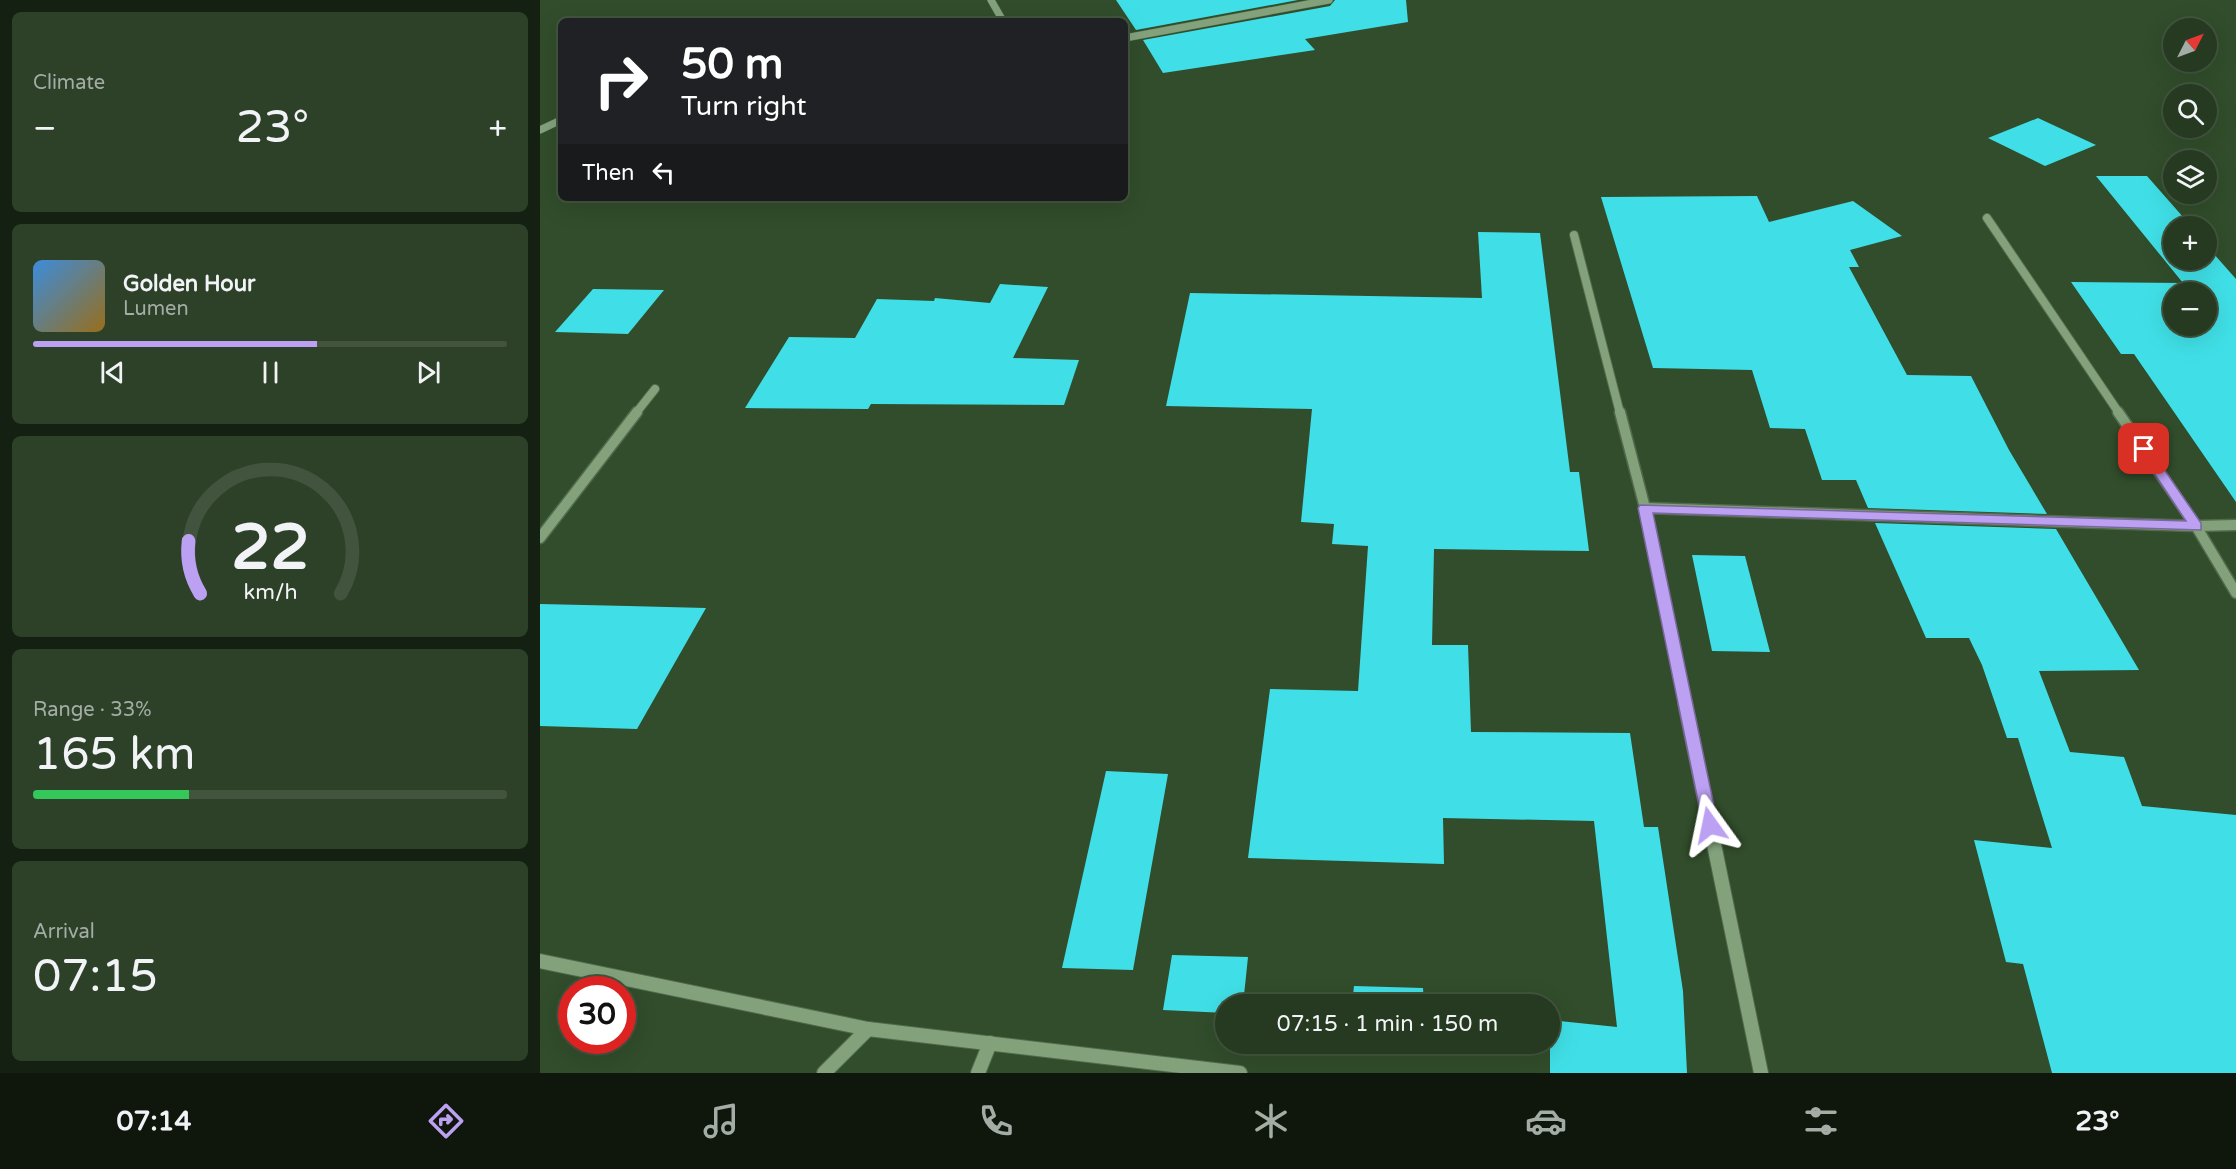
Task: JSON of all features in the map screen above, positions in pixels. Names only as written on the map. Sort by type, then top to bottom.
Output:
[{"type":"street","points":[[991,0],[1001,18]]},
{"type":"street","points":[[1128,37],[1329,0]]},
{"type":"street","points":[[540,130],[558,121]]},
{"type":"street","points":[[1987,218],[2196,526],[2236,593]]},
{"type":"street","points":[[1574,236],[1645,508],[1761,1073]]},
{"type":"street","points":[[540,538],[655,389]]},
{"type":"street","points":[[1645,508],[2196,526],[2236,525]]},
{"type":"street","points":[[540,961],[868,1029],[1240,1073]]},
{"type":"street","points":[[824,1073],[868,1029]]},
{"type":"street","points":[[978,1073],[990,1043]]},
{"type":"building","points":[[1116,0],[1298,0],[1136,30]]},
{"type":"building","points":[[1335,0],[1406,0],[1408,22],[1305,39],[1315,50],[1163,73],[1143,40],[1330,6]]},
{"type":"building","points":[[2038,118],[2096,145],[2045,166],[1988,138]]},
{"type":"building","points":[[2096,176],[2147,176],[2163,194],[2163,204],[2172,204],[2182,216],[2163,216],[2163,258]]},
{"type":"building","points":[[1757,196],[1769,222],[1853,201],[1902,236],[1850,250],[1859,267],[1849,267],[1907,375],[1971,376],[2009,450],[2047,514],[1868,508],[1856,480],[1822,480],[1805,429],[1770,428],[1752,370],[1653,368],[1601,197]]},
{"type":"building","points":[[1478,232],[1540,233],[1570,472],[1579,472],[1589,551],[1434,549],[1432,645],[1468,645],[1471,732],[1630,733],[1644,827],[1658,827],[1683,991],[1687,1073],[1550,1073],[1550,1054],[1560,1054],[1560,1021],[1617,1027],[1594,821],[1443,818],[1444,864],[1248,858],[1270,689],[1358,691],[1368,546],[1332,544],[1334,524],[1301,522],[1312,409],[1166,406],[1190,293],[1482,298]]},
{"type":"building","points":[[2217,257],[2236,279],[2236,502],[2134,354],[2121,354],[2071,282],[2163,283],[2163,336],[2217,336],[2217,282],[2182,282],[2172,270],[2217,270]]},
{"type":"building","points":[[1000,284],[1048,287],[1013,358],[1079,360],[1064,405],[871,404],[868,409],[745,408],[789,337],[855,338],[877,299],[934,301],[935,298],[990,303]]},
{"type":"building","points":[[593,289],[664,290],[628,334],[555,332]]},
{"type":"building","points":[[1875,523],[2056,529],[2139,670],[2039,671],[2070,752],[2124,757],[2142,806],[2236,815],[2236,1073],[2052,1073],[2023,964],[2006,962],[1974,840],[2052,848],[2018,738],[2007,738],[1982,665],[1969,638],[1926,638]]},
{"type":"building","points":[[1692,555],[1745,556],[1770,652],[1712,651]]},
{"type":"building","points":[[540,604],[706,608],[637,729],[540,726]]},
{"type":"building","points":[[1106,771],[1168,774],[1133,970],[1062,968]]},
{"type":"building","points":[[1172,955],[1248,957],[1244,994],[1215,994],[1215,1012],[1163,1010]]},
{"type":"building","points":[[1354,986],[1423,988],[1423,994],[1353,994]]},
{"type":"route","points":[[1710,825],[1645,508],[2196,526],[2144,449]]}]
